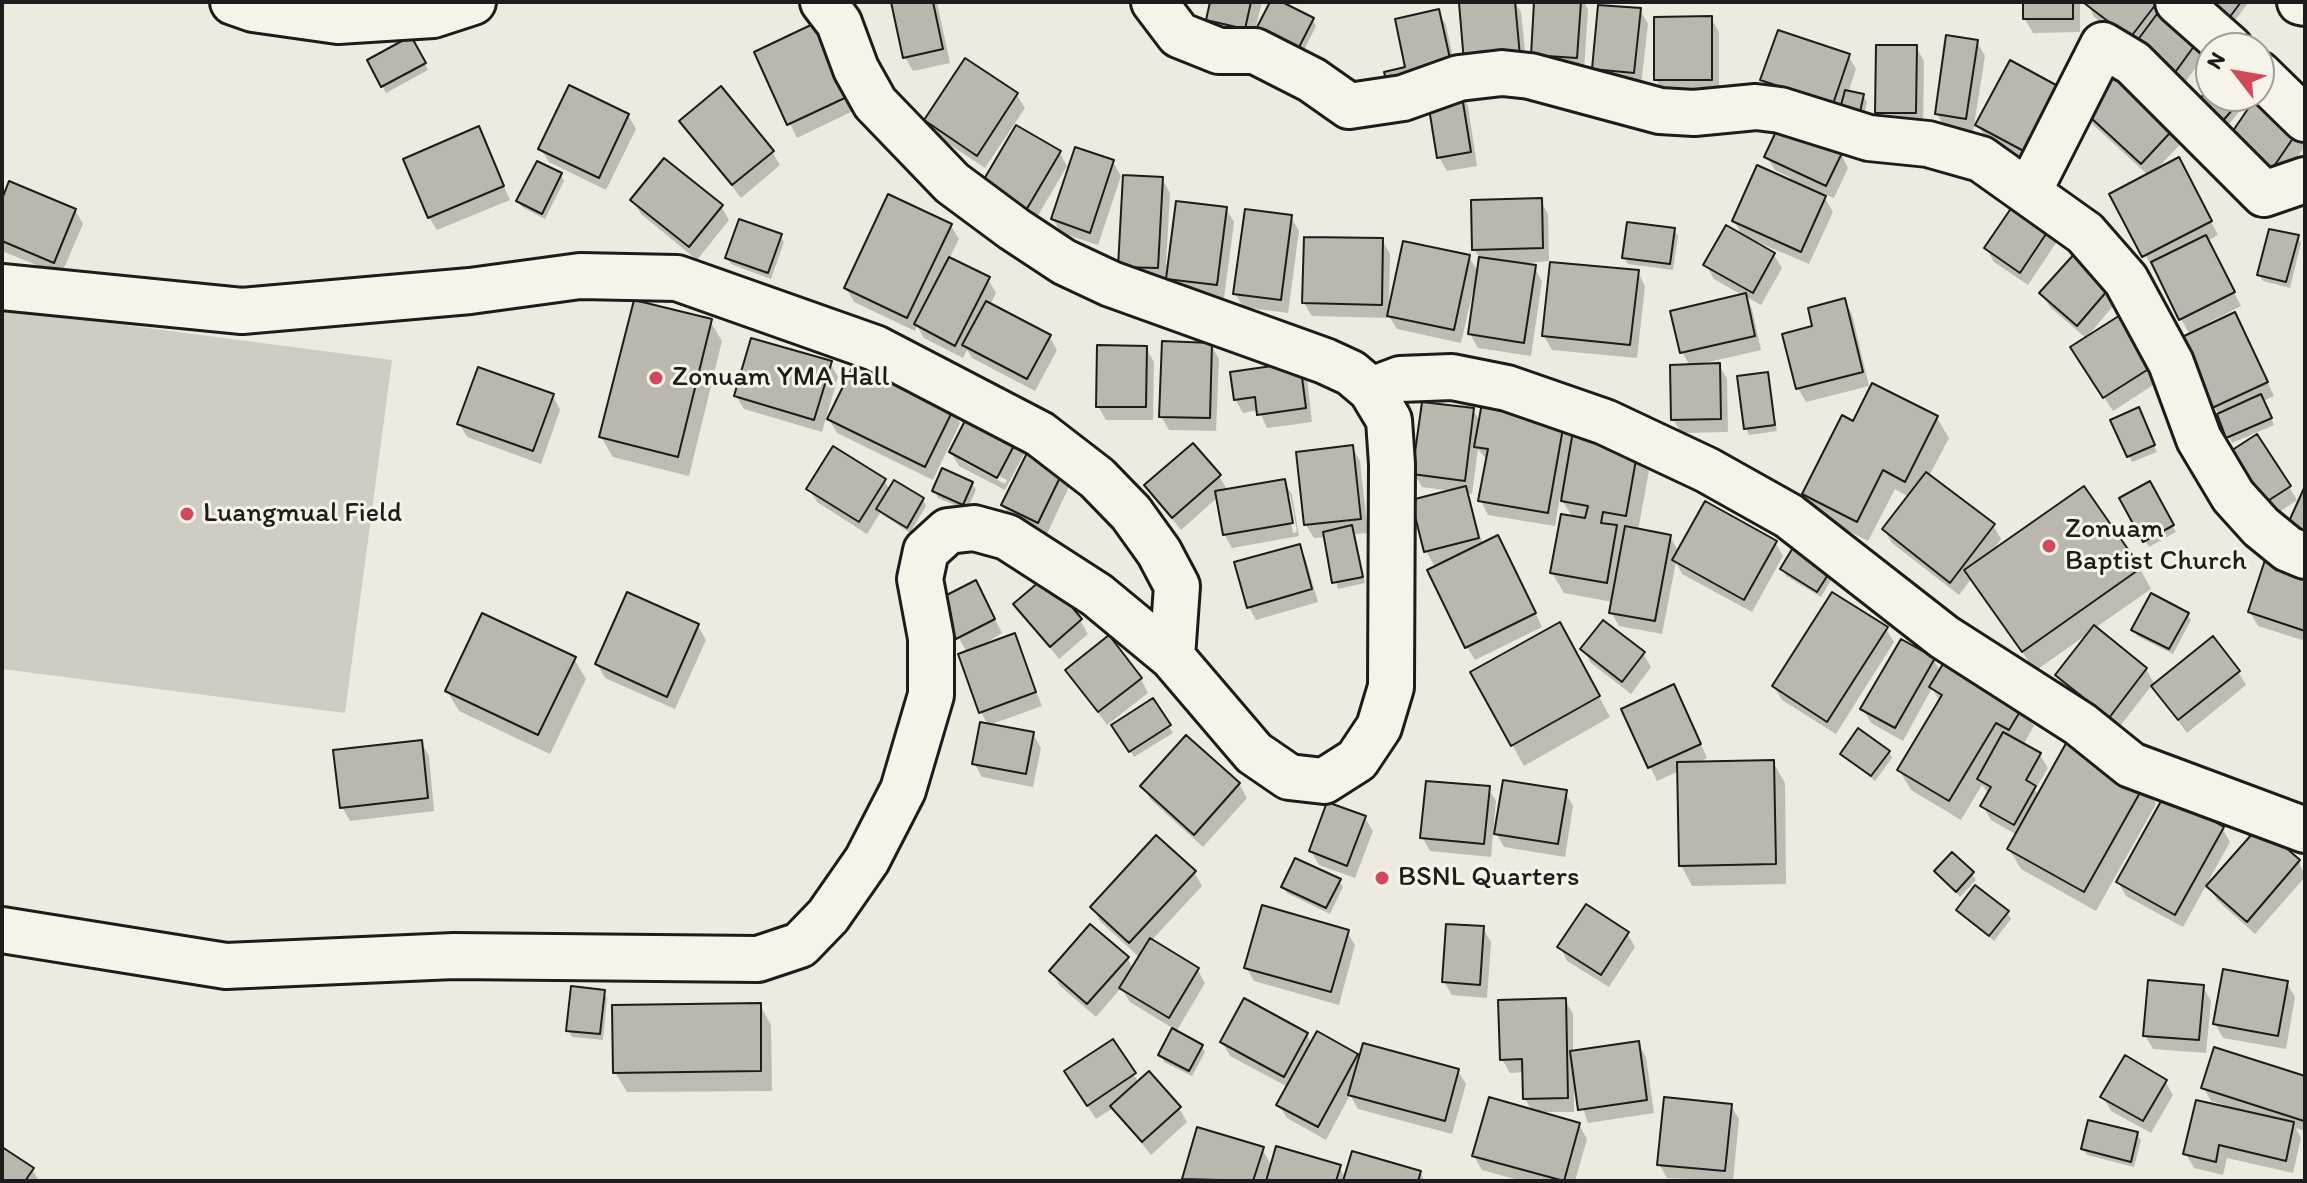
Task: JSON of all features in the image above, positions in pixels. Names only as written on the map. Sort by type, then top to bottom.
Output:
[{"type":"street","points":[[233,2],[253,9],[338,21],[433,15],[473,2]]},
{"type":"street","points":[[2,930],[226,966],[454,956],[758,959],[800,945],[828,916],[867,860],[903,790],[931,695],[931,638],[920,579],[926,551],[948,531],[974,528],[1007,537],[1097,595],[1172,657],[1254,753],[1289,777],[1324,781],[1357,760],[1379,727],[1391,687],[1392,464],[1389,420],[1371,390],[1351,373],[1325,361],[1111,284],[1064,262],[1014,229],[952,183],[875,103],[856,69],[839,23],[823,2]]},
{"type":"street","points":[[1154,2],[1179,35],[1219,51],[1255,51],[1312,80],[1349,106],[1403,98],[1459,78],[1502,73],[1530,76],[1660,111],[1694,113],[1756,107],[1780,110],[1869,138],[1928,144],[1981,159],[2085,233],[2126,280],[2171,363],[2199,439],[2233,496],[2261,527],[2288,549],[2305,556]]},
{"type":"street","points":[[2178,2],[2212,32]]},
{"type":"street","points":[[2029,191],[2103,45],[2133,63],[2264,194],[2305,180]]},
{"type":"street","points":[[2275,90],[2305,119]]},
{"type":"street","points":[[2,287],[242,311],[470,291],[580,276],[677,278],[875,348],[1040,434],[1097,478],[1131,513],[1159,552],[1177,586],[1172,657]]},
{"type":"street","points":[[1371,390],[1400,379],[1452,377],[1507,388],[1605,422],[1707,470],[1789,516],[1944,637],[2080,724],[2131,765],[2305,830]]},
{"type":"shaded area","name":"Luangmual Field","points":[[2,309],[392,360],[345,713],[2,669]]},
{"type":"building","points":[[891,2],[933,2],[943,49],[903,58]]},
{"type":"building","points":[[1210,2],[1251,2],[1245,29],[1206,20]]},
{"type":"building","points":[[1270,2],[1282,2],[1314,18],[1297,51],[1255,31]]},
{"type":"building","points":[[1515,2],[1520,56],[1464,62],[1459,3]]},
{"type":"building","points":[[1534,2],[1581,2],[1577,58],[1531,55]]},
{"type":"building","points":[[2023,2],[2073,2],[2073,19],[2023,19]]},
{"type":"building","points":[[2198,2],[2241,2],[2226,22]]},
{"type":"building","points":[[2084,3],[2156,4],[2130,38]]},
{"type":"building","points":[[1598,5],[1641,8],[1634,73],[1592,69]]},
{"type":"building","points":[[1439,9],[1453,72],[1388,87],[1384,72],[1405,67],[1395,19]]},
{"type":"building","points":[[2160,10],[2195,34],[2195,45],[2171,78],[2131,49]]},
{"type":"building","points":[[1712,16],[1712,80],[1654,80],[1654,17]]},
{"type":"building","points":[[815,23],[849,96],[787,125],[754,52]]},
{"type":"building","points":[[1778,30],[1850,54],[1833,104],[1760,80]]},
{"type":"building","points":[[1946,35],[1978,40],[1966,119],[1935,114]]},
{"type":"building","points":[[411,36],[426,63],[381,87],[367,60]]},
{"type":"building","points":[[1876,45],[1917,45],[1916,113],[1875,113]]},
{"type":"building","points":[[965,58],[1018,93],[977,156],[924,120]]},
{"type":"building","points":[[2010,60],[2067,91],[2033,156],[1975,125]]},
{"type":"building","points":[[2118,61],[2181,121],[2141,164],[2077,105]]},
{"type":"building","points":[[569,85],[629,114],[599,178],[538,149]]},
{"type":"building","points":[[721,86],[774,151],[732,185],[679,121]]},
{"type":"building","points":[[1461,90],[1471,152],[1437,158],[1427,96]]},
{"type":"building","points":[[1845,90],[1864,94],[1858,121],[1838,117]]},
{"type":"building","points":[[2196,112],[2230,112],[2216,129]]},
{"type":"building","points":[[2246,112],[2271,112],[2298,131],[2270,172],[2226,141]]},
{"type":"building","points":[[1780,123],[1842,153],[1826,186],[1764,157]]},
{"type":"building","points":[[1016,125],[1061,151],[1025,212],[980,186]]},
{"type":"building","points":[[479,126],[504,186],[428,218],[403,159]]},
{"type":"building","points":[[1075,147],[1114,160],[1090,233],[1051,219]]},
{"type":"building","points":[[2179,157],[2212,221],[2142,257],[2109,194]]},
{"type":"building","points":[[664,158],[723,205],[689,247],[630,200]]},
{"type":"building","points":[[537,161],[562,173],[542,214],[516,201]]},
{"type":"building","points":[[1757,165],[1826,196],[1801,252],[1732,221]]},
{"type":"building","points":[[1123,175],[1163,177],[1158,268],[1118,267]]},
{"type":"building","points":[[9,181],[76,209],[54,263],[2,241],[2,199]]},
{"type":"building","points":[[888,194],[952,224],[907,318],[844,288]]},
{"type":"building","points":[[1542,198],[1543,248],[1472,250],[1471,200]]},
{"type":"building","points":[[1176,201],[1227,207],[1217,285],[1166,279]]},
{"type":"building","points":[[2014,204],[2050,228],[2020,273],[1984,248]]},
{"type":"building","points":[[1245,209],[1292,215],[1281,300],[1233,294]]},
{"type":"building","points":[[739,219],[782,234],[768,273],[725,258]]},
{"type":"building","points":[[1627,222],[1675,228],[1670,264],[1622,258]]},
{"type":"building","points":[[1726,225],[1775,253],[1753,293],[1703,265]]},
{"type":"building","points":[[2269,229],[2299,235],[2286,282],[2257,275]]},
{"type":"building","points":[[2206,235],[2235,292],[2179,320],[2151,262]]},
{"type":"building","points":[[1304,237],[1383,238],[1382,305],[1302,303]]},
{"type":"building","points":[[1403,241],[1470,255],[1454,330],[1387,316]]},
{"type":"building","points":[[2076,252],[2113,284],[2077,326],[2039,293]]},
{"type":"building","points":[[949,257],[990,277],[955,346],[914,324]]},
{"type":"building","points":[[1479,257],[1536,265],[1524,343],[1468,334]]},
{"type":"building","points":[[1550,262],[1639,270],[1630,345],[1542,336]]},
{"type":"building","points":[[1746,293],[1755,336],[1680,353],[1670,311]]},
{"type":"building","points":[[1845,298],[1863,372],[1796,389],[1782,334],[1812,326],[1808,308]]},
{"type":"building","name":"Zonuam YMA Hall","points":[[634,300],[712,319],[678,457],[599,437]]},
{"type":"building","points":[[986,301],[1051,335],[1027,379],[962,345]]},
{"type":"building","points":[[2125,312],[2158,363],[2103,398],[2070,347]]},
{"type":"building","points":[[2235,312],[2268,382],[2212,408],[2180,338]]},
{"type":"building","points":[[751,338],[832,361],[814,420],[734,396]]},
{"type":"building","points":[[1162,341],[1212,343],[1210,418],[1159,417]]},
{"type":"building","points":[[1097,345],[1147,346],[1146,407],[1096,407]]},
{"type":"building","points":[[856,360],[954,408],[925,467],[827,419]]},
{"type":"building","points":[[1300,362],[1306,408],[1257,415],[1255,397],[1234,400],[1230,372]]},
{"type":"building","points":[[1720,363],[1721,419],[1671,420],[1670,365]]},
{"type":"building","points":[[478,367],[554,394],[533,451],[457,424]]},
{"type":"building","points":[[1768,372],[1775,425],[1744,429],[1737,376]]},
{"type":"building","points":[[1872,383],[1938,416],[1905,482],[1883,470],[1857,522],[1802,494],[1842,415],[1853,421]]},
{"type":"building","points":[[2261,394],[2272,418],[2226,438],[2217,414]]},
{"type":"building","points":[[1422,402],[1474,408],[1465,481],[1412,474]]},
{"type":"building","points":[[1482,403],[1565,417],[1548,513],[1478,501],[1488,449],[1474,447]]},
{"type":"building","points":[[2139,407],[2155,445],[2127,457],[2110,420]]},
{"type":"building","points":[[969,413],[1018,438],[997,478],[949,452]]},
{"type":"building","points":[[1573,431],[1639,443],[1626,516],[1603,512],[1601,523],[1617,525],[1607,583],[1550,573],[1561,514],[1585,518],[1588,506],[1561,501]]},
{"type":"building","points":[[2257,434],[2291,486],[2260,506],[2226,454]]},
{"type":"building","points":[[1193,443],[1221,475],[1172,518],[1144,485]]},
{"type":"building","points":[[1031,445],[1067,463],[1038,523],[1001,505]]},
{"type":"building","points":[[1353,445],[1361,519],[1304,525],[1296,452]]},
{"type":"building","points":[[833,446],[886,479],[859,522],[806,489]]},
{"type":"building","points":[[942,468],[973,482],[963,505],[932,491]]},
{"type":"building","points":[[1926,472],[1995,524],[1950,583],[1882,529]]},
{"type":"building","points":[[1285,479],[1293,523],[1223,535],[1215,491]]},
{"type":"building","points":[[894,480],[924,498],[907,528],[876,509]]},
{"type":"building","points":[[2150,481],[2174,525],[2143,542],[2119,498]]},
{"type":"building","points":[[1466,486],[1479,538],[1424,552],[1411,500]]},
{"type":"building","points":[[2084,486],[2141,568],[2022,652],[1964,570]]},
{"type":"building","points":[[2305,486],[2305,537],[2286,528]]},
{"type":"building","points":[[1705,501],[1777,541],[1744,600],[1672,560]]},
{"type":"building","points":[[1352,525],[1363,577],[1332,583],[1323,532]]},
{"type":"building","points":[[1625,526],[1671,535],[1655,621],[1609,613]]},
{"type":"building","points":[[1498,535],[1536,613],[1465,648],[1427,570]]},
{"type":"building","points":[[1300,544],[1312,589],[1247,608],[1234,562]]},
{"type":"building","points":[[1794,546],[1831,570],[1817,592],[1780,569]]},
{"type":"building","points":[[2265,560],[2305,573],[2305,631],[2248,612]]},
{"type":"building","points":[[1046,576],[1082,619],[1050,647],[1013,604]]},
{"type":"building","points":[[976,580],[995,619],[956,639],[937,600]]},
{"type":"building","points":[[627,592],[699,624],[667,697],[595,664]]},
{"type":"building","points":[[1832,592],[1888,627],[1827,722],[1772,686]]},
{"type":"building","points":[[2151,593],[2189,613],[2169,649],[2131,630]]},
{"type":"building","points":[[482,613],[576,657],[538,735],[445,691]]},
{"type":"building","points":[[1603,620],[1645,652],[1622,682],[1580,649]]},
{"type":"building","points":[[1560,622],[1600,696],[1511,746],[1470,672]]},
{"type":"building","points":[[2094,625],[2147,668],[2109,718],[2055,675]]},
{"type":"building","points":[[1015,633],[1036,692],[979,713],[958,654]]},
{"type":"building","points":[[1109,635],[1142,678],[1098,712],[1065,670]]},
{"type":"building","points":[[2213,636],[2240,671],[2178,720],[2151,686]]},
{"type":"building","points":[[1901,639],[1935,658],[1895,728],[1860,709]]},
{"type":"building","points":[[1946,659],[2024,705],[2009,730],[1996,723],[1949,801],[1897,770],[1942,695],[1929,687]]},
{"type":"building","points":[[1674,684],[1701,744],[1648,768],[1621,709]]},
{"type":"building","points":[[1153,698],[1171,725],[1129,752],[1111,725]]},
{"type":"building","points":[[980,722],[1034,732],[1026,774],[972,764]]},
{"type":"building","points":[[1858,728],[1890,751],[1871,776],[1840,754]]},
{"type":"building","points":[[2003,732],[2041,753],[2026,780],[2036,786],[2014,825],[1980,806],[1991,787],[1977,779]]},
{"type":"building","points":[[1186,735],[1240,783],[1194,835],[1140,786]]},
{"type":"building","points":[[2069,738],[2146,782],[2084,892],[2007,849]]},
{"type":"building","points":[[422,740],[428,798],[340,808],[333,750]]},
{"type":"building","points":[[1774,760],[1776,864],[1679,866],[1677,762]]},
{"type":"building","points":[[1503,780],[1567,790],[1558,844],[1494,834]]},
{"type":"building","points":[[1426,781],[1490,786],[1484,844],[1420,838]]},
{"type":"building","points":[[2165,794],[2224,827],[2175,915],[2116,882]]},
{"type":"building","points":[[1327,802],[1366,816],[1347,866],[1309,851]]},
{"type":"building","points":[[2260,825],[2300,860],[2247,922],[2206,886]]},
{"type":"building","points":[[1156,835],[1196,871],[1129,943],[1090,907]]},
{"type":"building","points":[[1952,852],[1974,872],[1956,892],[1934,871]]},
{"type":"building","points":[[1295,858],[1341,879],[1326,908],[1281,887]]},
{"type":"building","points":[[1975,885],[2009,911],[1989,936],[1956,910]]},
{"type":"building","points":[[1586,904],[1629,932],[1601,975],[1557,947]]},
{"type":"building","points":[[1262,905],[1349,930],[1331,992],[1244,968]]},
{"type":"building","points":[[1090,924],[1129,957],[1087,1004],[1049,971]]},
{"type":"building","points":[[1446,924],[1484,926],[1480,985],[1442,982]]},
{"type":"building","points":[[1150,938],[1199,968],[1169,1018],[1119,988]]},
{"type":"building","points":[[2223,969],[2288,981],[2278,1036],[2213,1024]]},
{"type":"building","points":[[2148,980],[2204,985],[2199,1040],[2143,1036]]},
{"type":"building","points":[[571,986],[605,990],[600,1034],[566,1031]]},
{"type":"building","points":[[1244,998],[1308,1033],[1284,1077],[1220,1042]]},
{"type":"building","points":[[1566,998],[1568,1098],[1523,1099],[1522,1059],[1500,1060],[1498,1000]]},
{"type":"building","points":[[761,1003],[761,1071],[613,1073],[612,1005]]},
{"type":"building","points":[[1172,1028],[1203,1045],[1189,1071],[1158,1055]]},
{"type":"building","points":[[1317,1031],[1358,1054],[1318,1127],[1276,1105]]},
{"type":"building","points":[[1113,1039],[1136,1073],[1087,1106],[1064,1071]]},
{"type":"building","points":[[1639,1041],[1647,1100],[1578,1110],[1570,1051]]},
{"type":"building","points":[[1363,1043],[1459,1069],[1445,1121],[1348,1095]]},
{"type":"building","points":[[2214,1047],[2305,1076],[2304,1121],[2201,1088]]},
{"type":"building","points":[[2125,1055],[2167,1080],[2143,1121],[2100,1097]]},
{"type":"building","points":[[1149,1071],[1181,1107],[1142,1142],[1110,1106]]},
{"type":"building","points":[[1489,1097],[1580,1123],[1564,1181],[1472,1156]]},
{"type":"building","points":[[1664,1097],[1732,1104],[1725,1171],[1657,1165]]},
{"type":"building","points":[[2196,1100],[2294,1122],[2286,1161],[2219,1145],[2216,1162],[2183,1154]]},
{"type":"building","points":[[2088,1120],[2138,1132],[2131,1162],[2081,1149]]},
{"type":"building","points":[[1197,1127],[1264,1147],[1253,1181],[1182,1179]]},
{"type":"building","points":[[1276,1146],[1341,1165],[1336,1181],[1266,1181]]},
{"type":"building","points":[[2,1147],[34,1168],[25,1181],[2,1181]]},
{"type":"building","points":[[1352,1151],[1421,1171],[1418,1181],[1343,1181]]},
{"type":"place","name":"Zonuam YMA Hall","points":[[656,378]]},
{"type":"place","name":"Luangmual Field","points":[[187,514]]},
{"type":"place","name":"Zonuam Baptist Church","points":[[2049,546]]},
{"type":"place","name":"BSNL Quarters","points":[[1382,878]]}]
